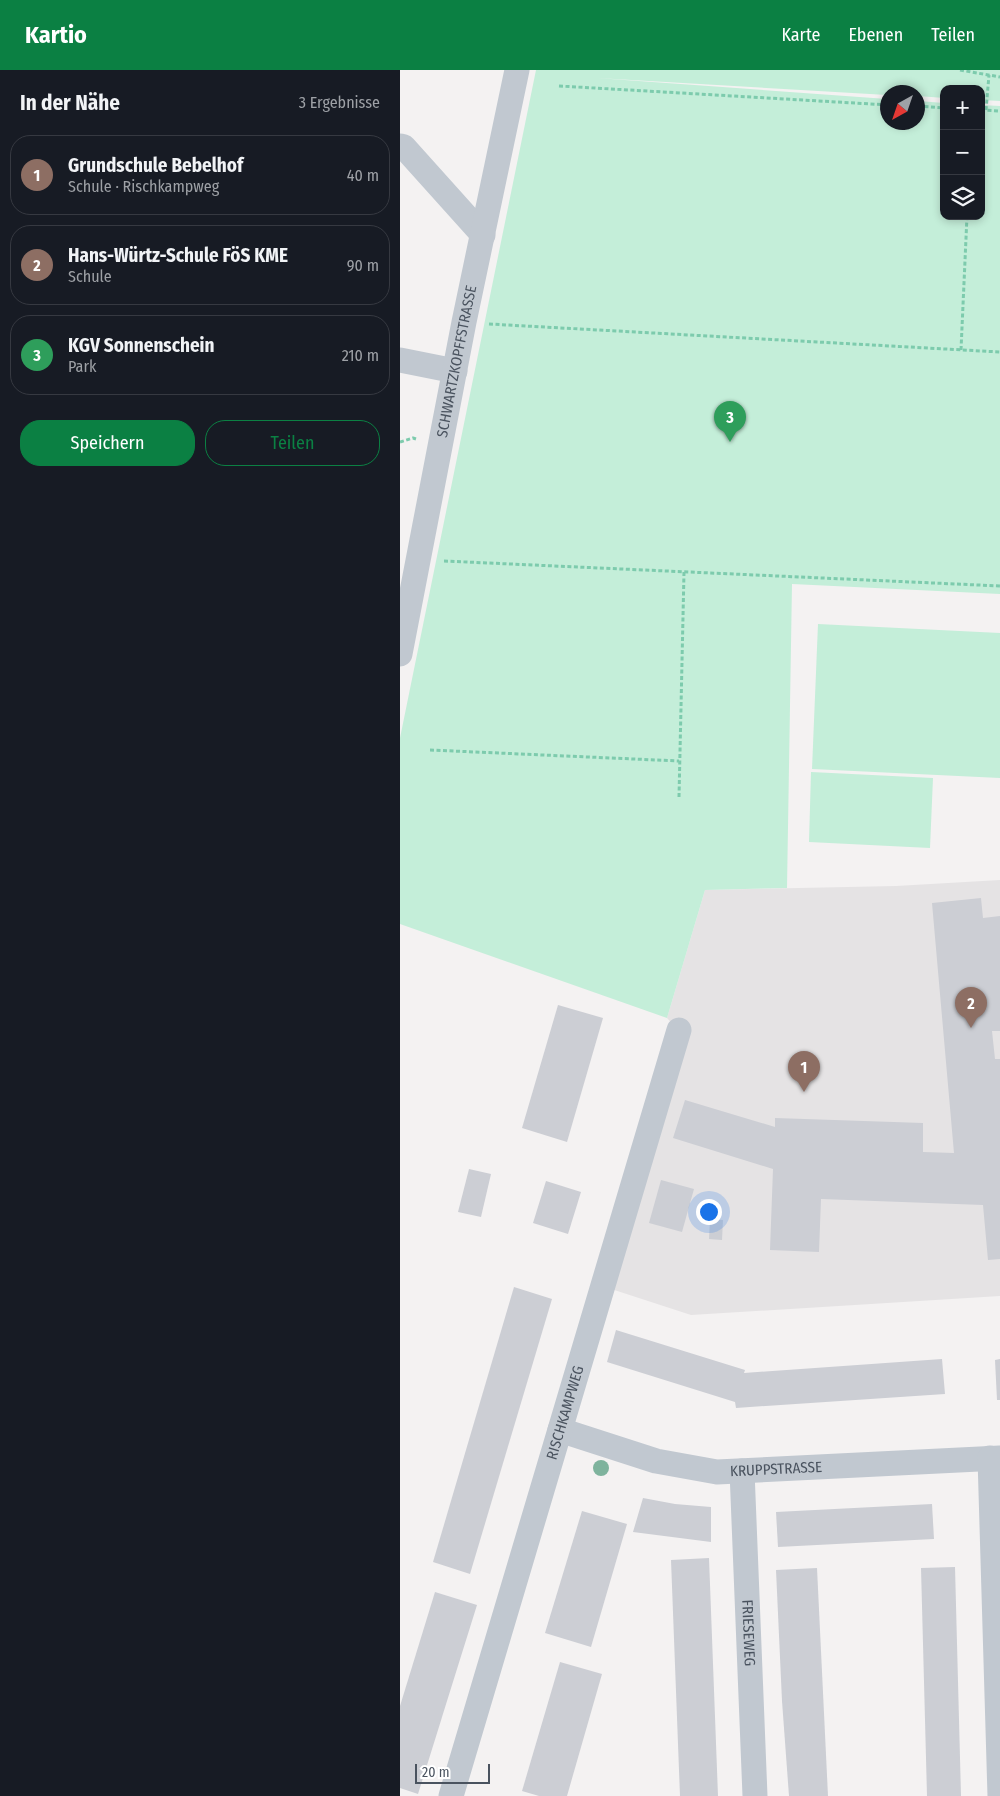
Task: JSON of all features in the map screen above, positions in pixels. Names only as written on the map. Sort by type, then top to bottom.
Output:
[{"type":"street","name":"SCHWARTZKOPFFSTRASSE","points":[[400,654],[464,322],[517,70]]},
{"type":"street","points":[[400,146],[404,147],[483,235]]},
{"type":"street","points":[[400,360],[455,371]]},
{"type":"street","name":"RISCHKAMPWEG","points":[[451,1796],[679,1030]]},
{"type":"street","name":"KRUPPSTRASSE","points":[[560,1430],[656,1461],[717,1472],[995,1458]]},
{"type":"street","points":[[995,1458],[1000,1796]]},
{"type":"street","name":"FRIESEWEG","points":[[742,1471],[755,1796]]},
{"type":"path","points":[[960,70],[1000,77]]},
{"type":"path","points":[[989,75],[986,110],[1000,111]]},
{"type":"path","points":[[559,86],[880,105]]},
{"type":"path","points":[[925,107],[940,108]]},
{"type":"path","points":[[960,350],[967,220]]},
{"type":"path","points":[[464,322],[1000,352]]},
{"type":"path","points":[[418,558],[436,561],[1000,586]]},
{"type":"path","points":[[679,797],[684,572]]},
{"type":"path","points":[[430,750],[679,761]]},
{"type":"shaded area","points":[[1000,880],[1000,1296],[691,1315],[602,1286],[679,1031],[667,1018],[705,890],[896,886]]},
{"type":"green space","points":[[536,70],[1000,70],[1000,101],[985,100],[985,85],[940,85],[940,98],[925,97],[925,85],[880,85],[880,95],[597,78],[880,98],[880,130],[925,130],[925,102],[940,103],[940,220],[985,220],[985,105],[1000,106],[1000,594],[792,584],[787,888],[705,890],[667,1018],[400,924],[400,738]]},
{"type":"green space","points":[[818,624],[1000,633],[1000,778],[812,769]]},
{"type":"green space","points":[[811,772],[933,778],[930,848],[809,842]]},
{"type":"building","points":[[981,898],[983,918],[1000,916],[1000,1031],[992,1031],[995,1059],[1000,1059],[1000,1259],[988,1260],[983,1205],[821,1199],[819,1252],[770,1250],[773,1169],[673,1138],[685,1100],[775,1127],[775,1118],[923,1123],[923,1152],[954,1153],[932,903]]},
{"type":"building","points":[[558,1005],[603,1018],[567,1142],[522,1128]]},
{"type":"building","points":[[469,1169],[491,1174],[481,1217],[458,1212]]},
{"type":"building","points":[[661,1180],[694,1189],[682,1232],[649,1223]]},
{"type":"building","points":[[546,1181],[581,1192],[568,1234],[533,1223]]},
{"type":"building","points":[[710,1219],[723,1220],[722,1240],[709,1239]]},
{"type":"building","points":[[514,1287],[552,1299],[470,1574],[433,1562]]},
{"type":"building","points":[[616,1330],[745,1370],[744,1373],[942,1359],[945,1394],[736,1408],[735,1402],[607,1362]]},
{"type":"building","points":[[1000,1359],[1000,1400],[997,1400],[995,1360]]},
{"type":"building","points":[[643,1498],[675,1504],[711,1507],[711,1542],[633,1532]]},
{"type":"building","points":[[932,1504],[934,1539],[778,1547],[776,1512]]},
{"type":"building","points":[[582,1511],[627,1524],[591,1647],[545,1633]]},
{"type":"building","points":[[709,1558],[718,1796],[680,1796],[671,1560]]},
{"type":"building","points":[[955,1567],[961,1796],[927,1796],[921,1568]]},
{"type":"building","points":[[817,1568],[828,1796],[789,1796],[782,1701],[776,1570]]},
{"type":"building","points":[[435,1592],[477,1605],[418,1794],[400,1788],[400,1706]]},
{"type":"building","points":[[560,1662],[602,1674],[567,1796],[539,1796],[522,1791]]},
{"type":"place","name":"KGV Sonnenschein","points":[[730,442]]},
{"type":"place","name":"Hans-Würtz-Schule FöS KME","points":[[971,1028]]},
{"type":"place","name":"Grundschule Bebelhof","points":[[804,1092]]}]
